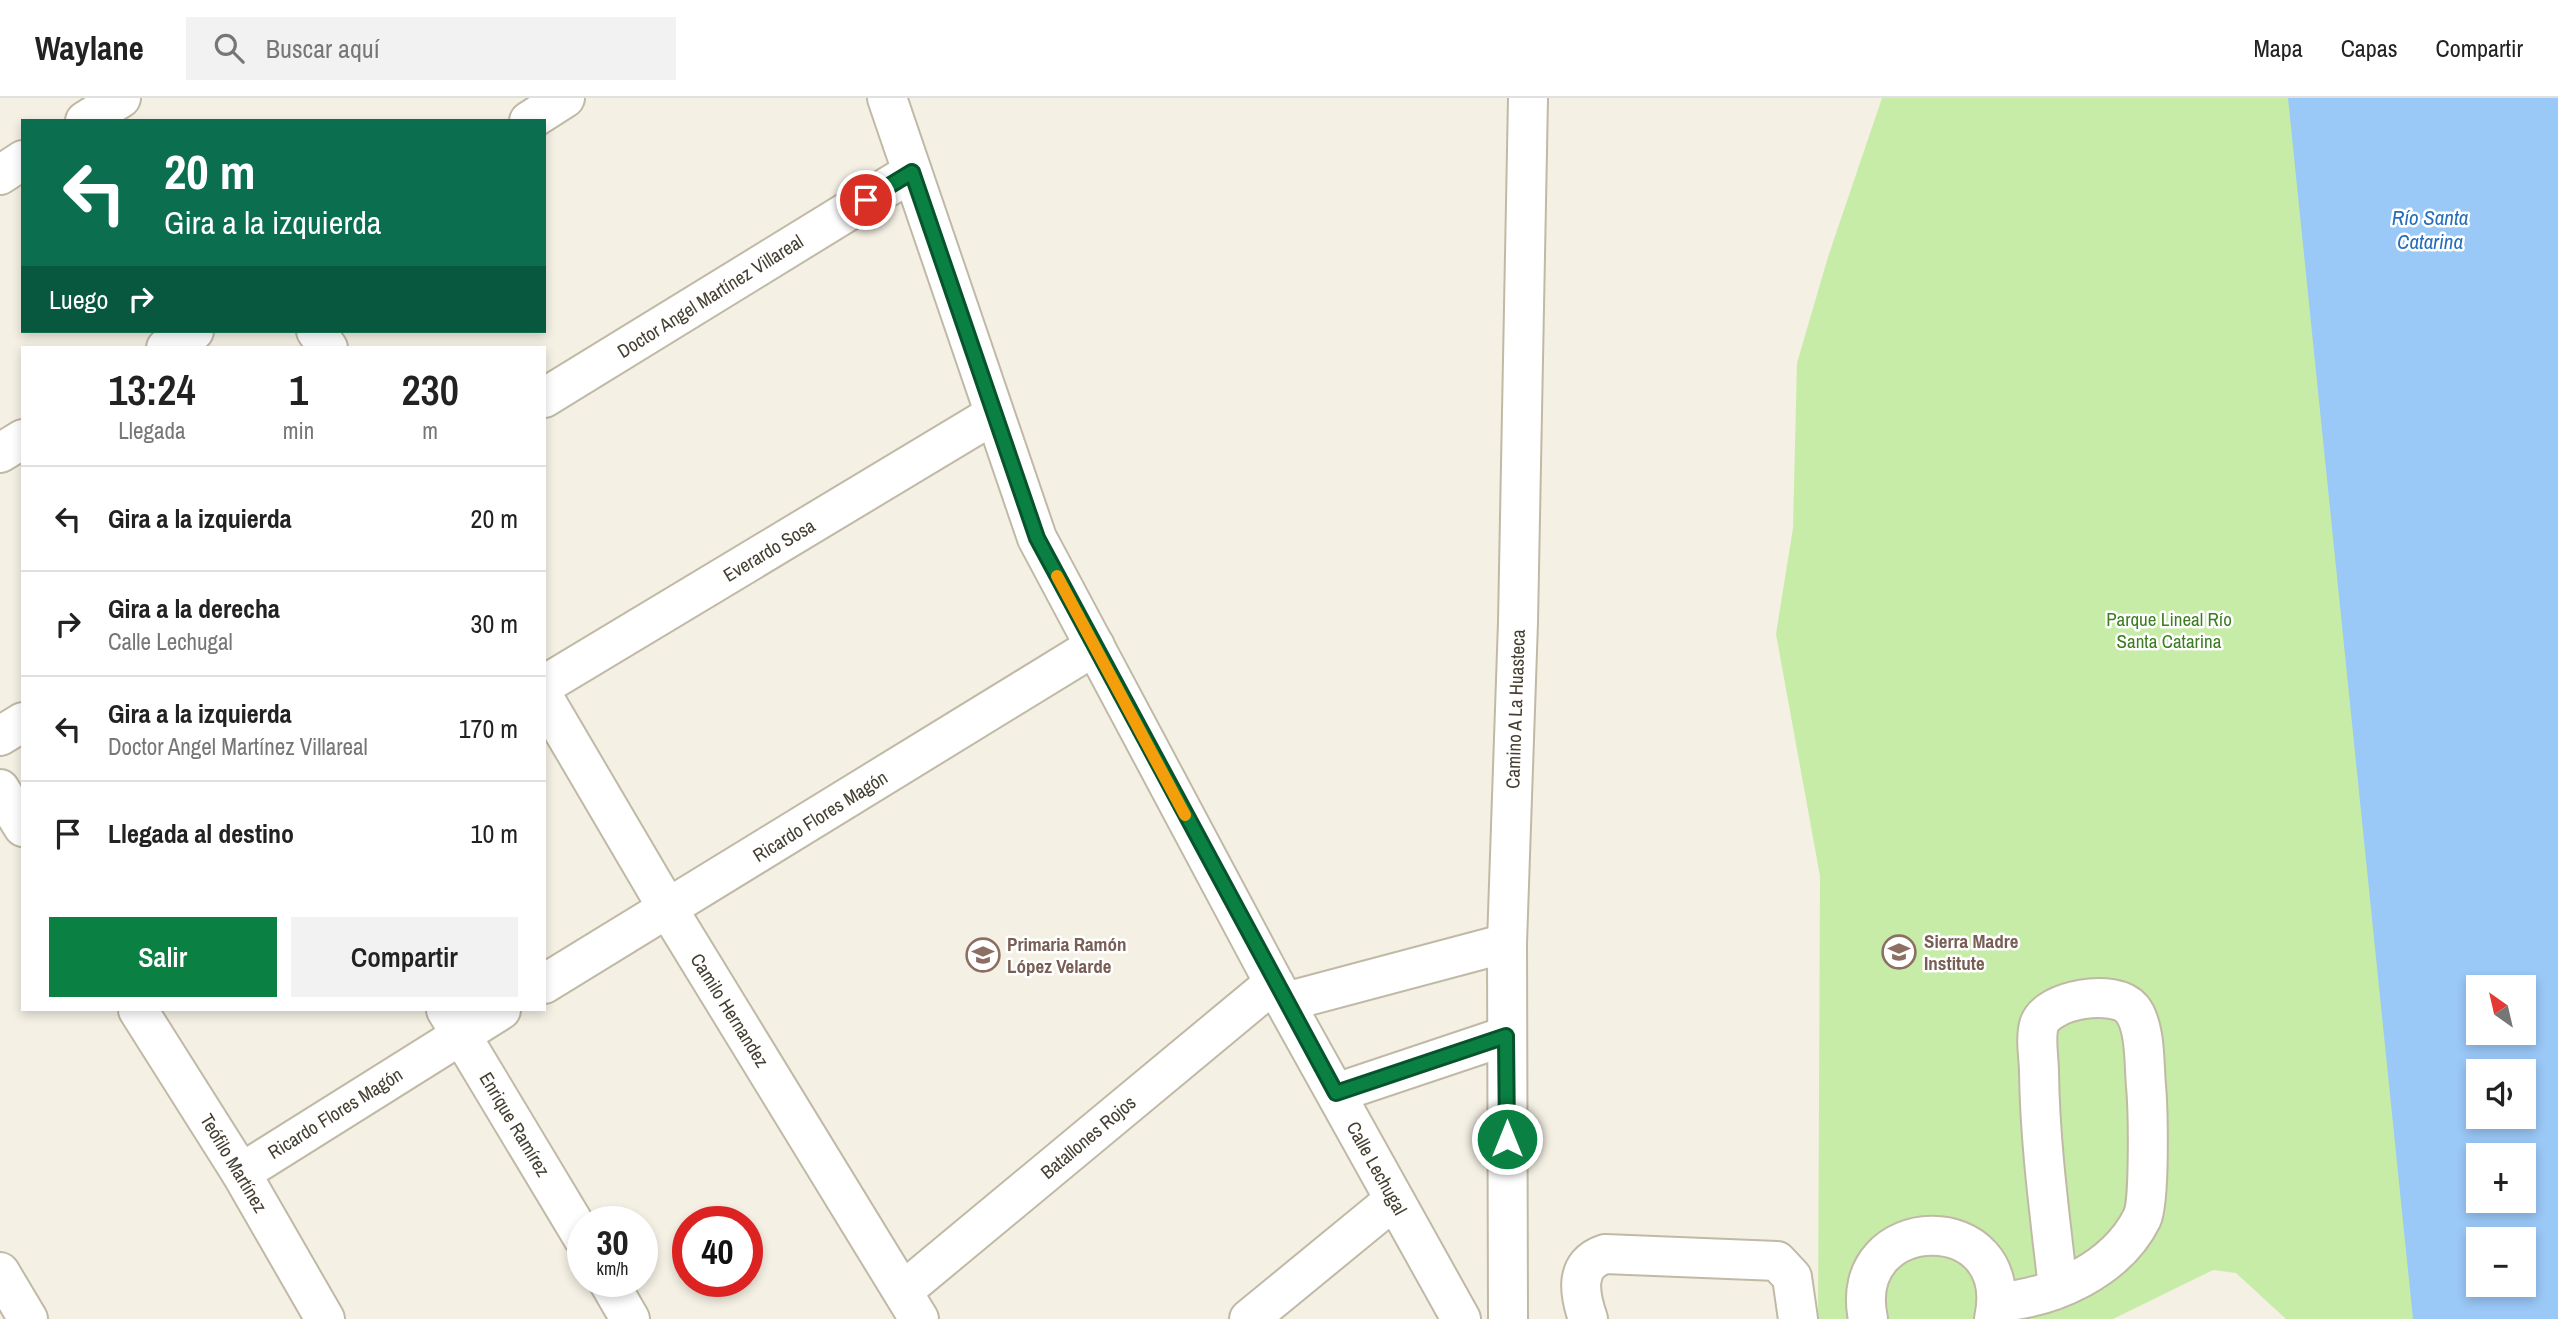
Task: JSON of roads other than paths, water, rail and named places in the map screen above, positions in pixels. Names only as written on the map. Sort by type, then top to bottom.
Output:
[{"type":"street","points":[[88,119],[121,98]]},
{"type":"street","points":[[532,119],[565,98]]},
{"type":"street","name":"Calle Lechugal","points":[[887,98],[1037,538],[1280,992],[1461,1319]]},
{"type":"street","name":"Camino A La Huasteca","points":[[1508,1319],[1507,943],[1518,622],[1528,98]]},
{"type":"street","points":[[0,174],[21,161]]},
{"type":"street","name":"Doctor Angel Martínez Villareal","points":[[546,397],[912,172]]},
{"type":"street","points":[[169,346],[191,333]]},
{"type":"street","name":"Everardo Sosa","points":[[546,684],[993,415]]},
{"type":"street","points":[[0,453],[21,440]]},
{"type":"street","name":"Ricardo Flores Magón","points":[[546,983],[1095,646]]},
{"type":"street","name":"Camilo Hernandez","points":[[546,701],[668,909],[911,1305]]},
{"type":"street","points":[[0,736],[21,723]]},
{"type":"street","points":[[1280,992],[1507,943]]},
{"type":"street","name":"Batallones Rojos","points":[[911,1305],[1280,992]]},
{"type":"street","points":[[1868,1319],[1868,1280],[1877,1263],[1889,1249],[1924,1234],[1961,1240],[1976,1251],[1988,1266],[1996,1311],[2058,1288],[2106,1262],[2144,1216],[2149,1116],[2141,1036],[2134,1011],[2126,1003],[2113,999],[2063,1003],[2049,1010],[2038,1028],[2040,1118],[2058,1288]]},
{"type":"street","name":"Teófilo Martínez","points":[[139,1011],[241,1173],[326,1319]]},
{"type":"street","name":"Ricardo Flores Magón","points":[[241,1173],[454,1022],[497,1011]]},
{"type":"street","name":"Enrique Ramírez","points":[[454,1022],[567,1211]]},
{"type":"street","points":[[1336,1093],[1506,1036]]},
{"type":"street","points":[[1249,1319],[1394,1200]]},
{"type":"street","points":[[1588,1319],[1581,1276],[1588,1262],[1605,1254],[1777,1261],[1792,1277],[1798,1319]]},
{"type":"street","points":[[0,1272],[28,1319]]},
{"type":"street","points":[[618,1297],[631,1319]]},
{"type":"water","name":"Río Santa Catarina","points":[[2288,98],[2558,98],[2558,1319],[2413,1319]]},
{"type":"place","name":"Sierra Madre Institute","points":[[1899,952]]},
{"type":"place","name":"Primaria Ramón López Velarde","points":[[983,955]]},
{"type":"park label","name":"Parque Lineal Río Santa Catarina","points":[[2169,630]]}]
